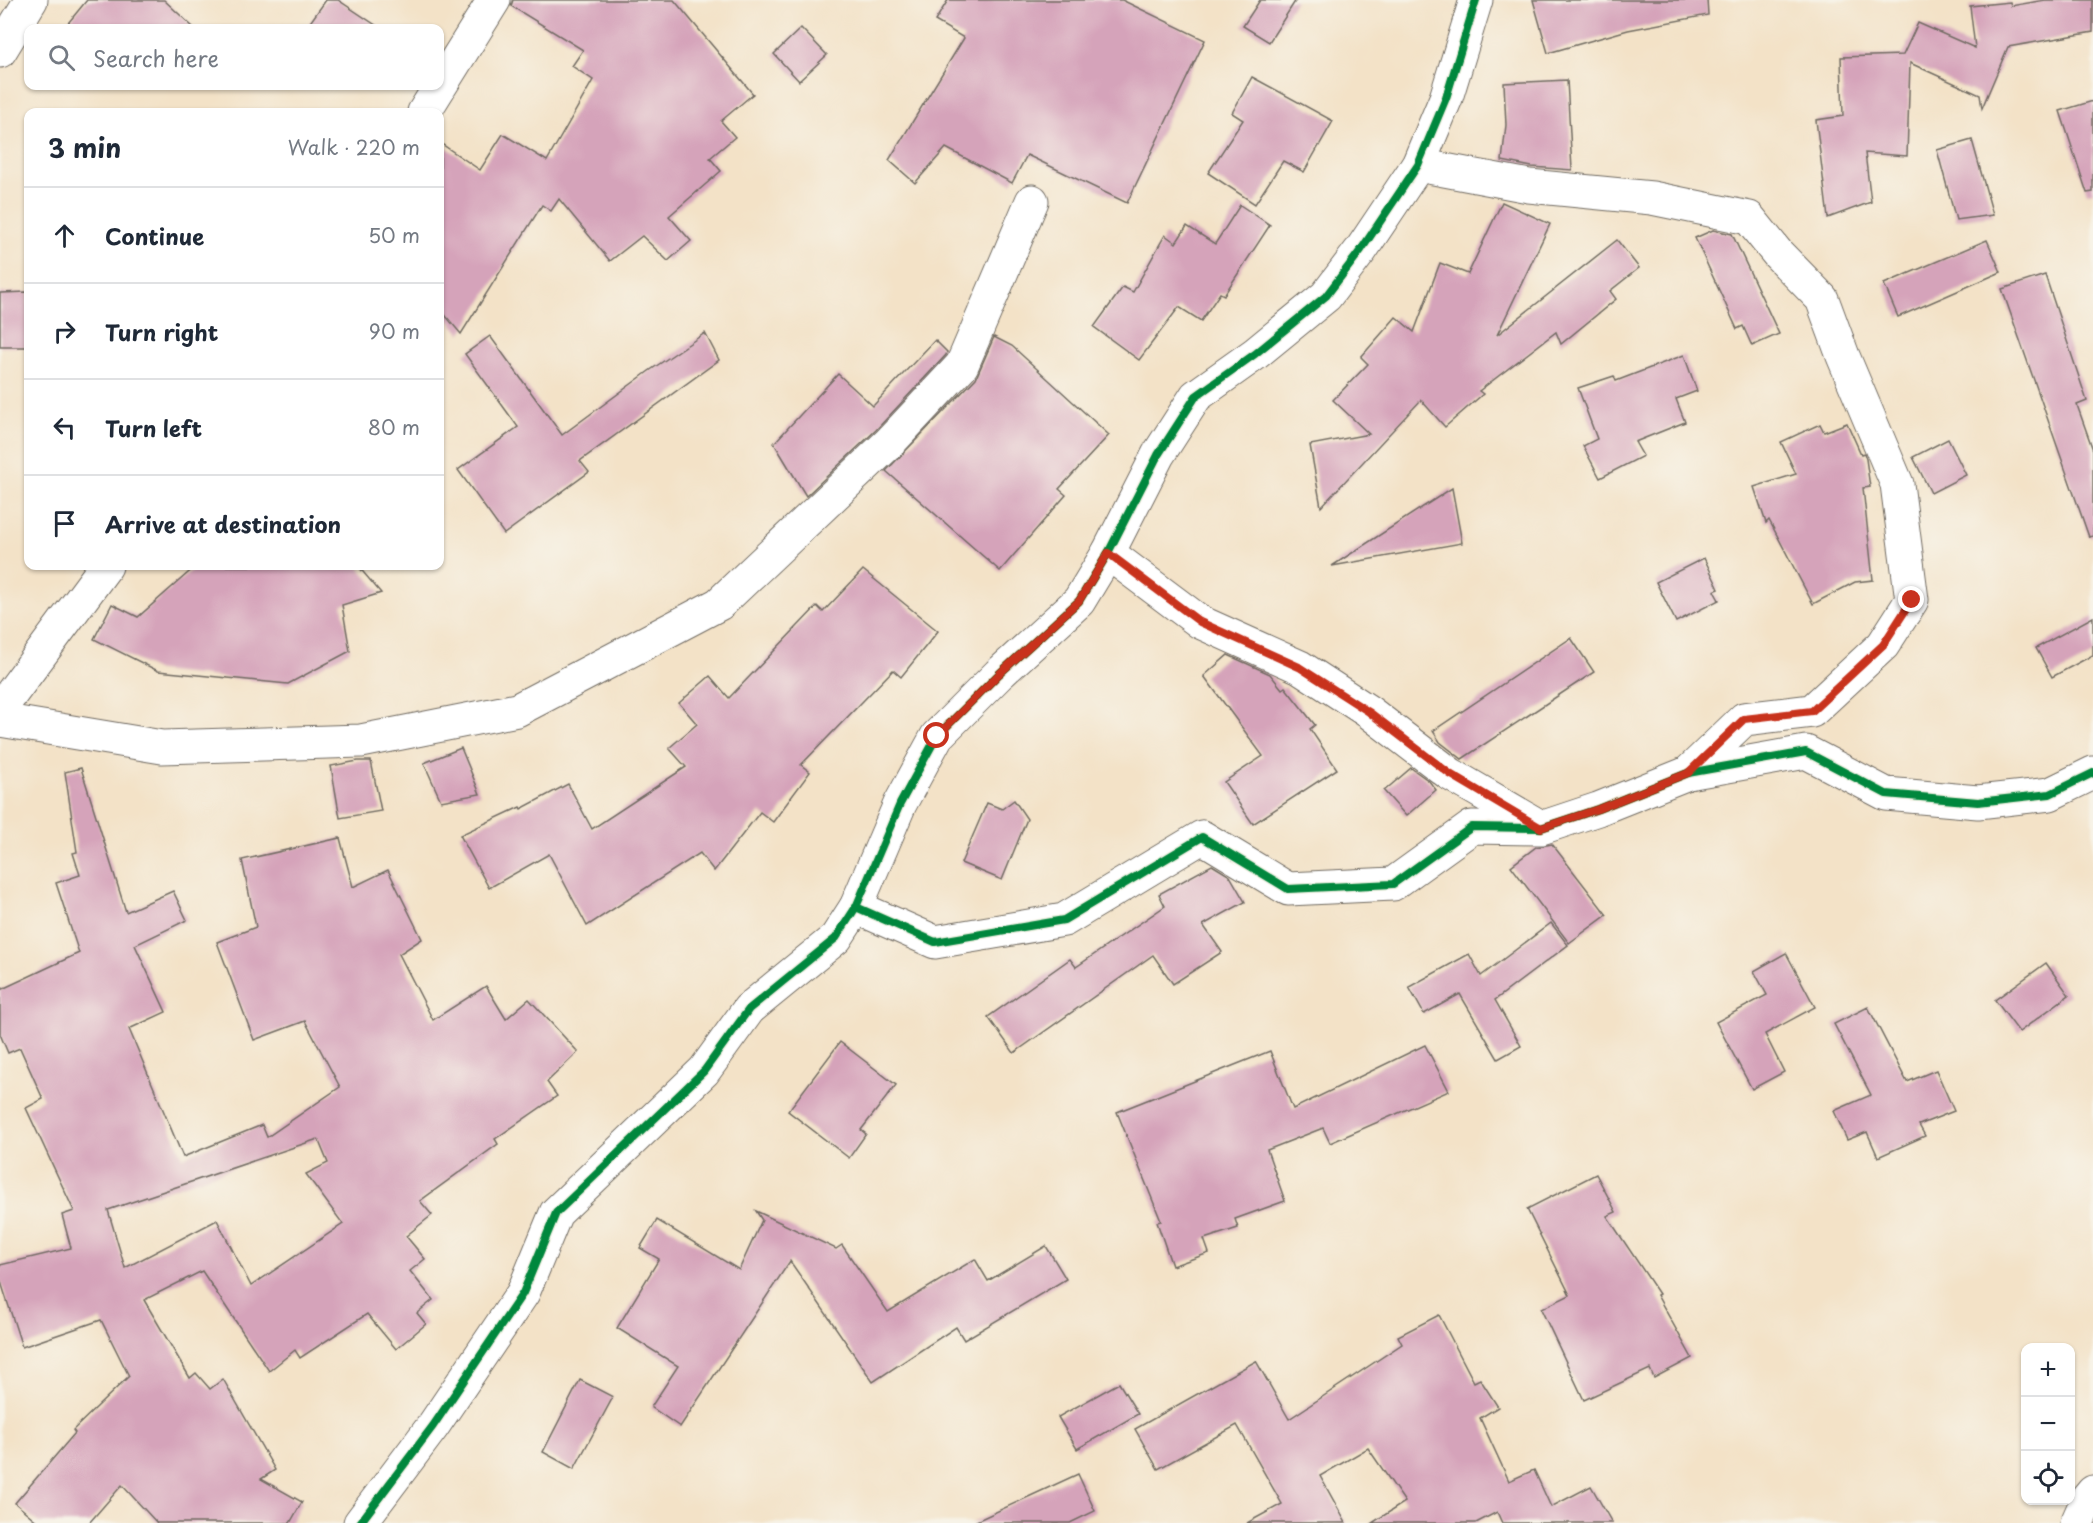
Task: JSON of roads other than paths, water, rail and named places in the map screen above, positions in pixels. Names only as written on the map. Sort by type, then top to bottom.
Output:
[{"type":"street","points":[[0,51],[31,0]]},
{"type":"street","points":[[444,79],[494,0]]},
{"type":"street","points":[[360,1523],[433,1426],[523,1293],[556,1213],[704,1071],[749,1009],[836,938],[856,907],[900,804],[937,736],[999,674],[1079,601],[1108,553],[1158,455],[1196,396],[1255,354],[1326,296],[1361,250],[1418,165],[1446,98],[1476,0]]},
{"type":"street","points":[[426,108],[437,90]]},
{"type":"street","points":[[1418,165],[1529,186],[1652,198],[1749,218],[1778,254],[1822,299],[1896,484],[1912,600],[1883,645],[1812,711],[1744,719],[1688,773]]},
{"type":"street","points":[[0,720],[162,747],[361,741],[517,710],[719,604],[889,443],[962,365],[1032,201]]},
{"type":"street","points":[[1108,553],[1200,622],[1299,667],[1369,712],[1450,774],[1541,828]]},
{"type":"street","points":[[0,709],[103,570]]},
{"type":"street","points":[[856,907],[935,942],[1064,920],[1202,837],[1288,889],[1393,884],[1472,827],[1541,828],[1598,809],[1688,773],[1806,752],[1886,794],[1978,802],[2050,794],[2093,773]]},
{"type":"street","points":[[2077,1523],[2093,1492]]}]
